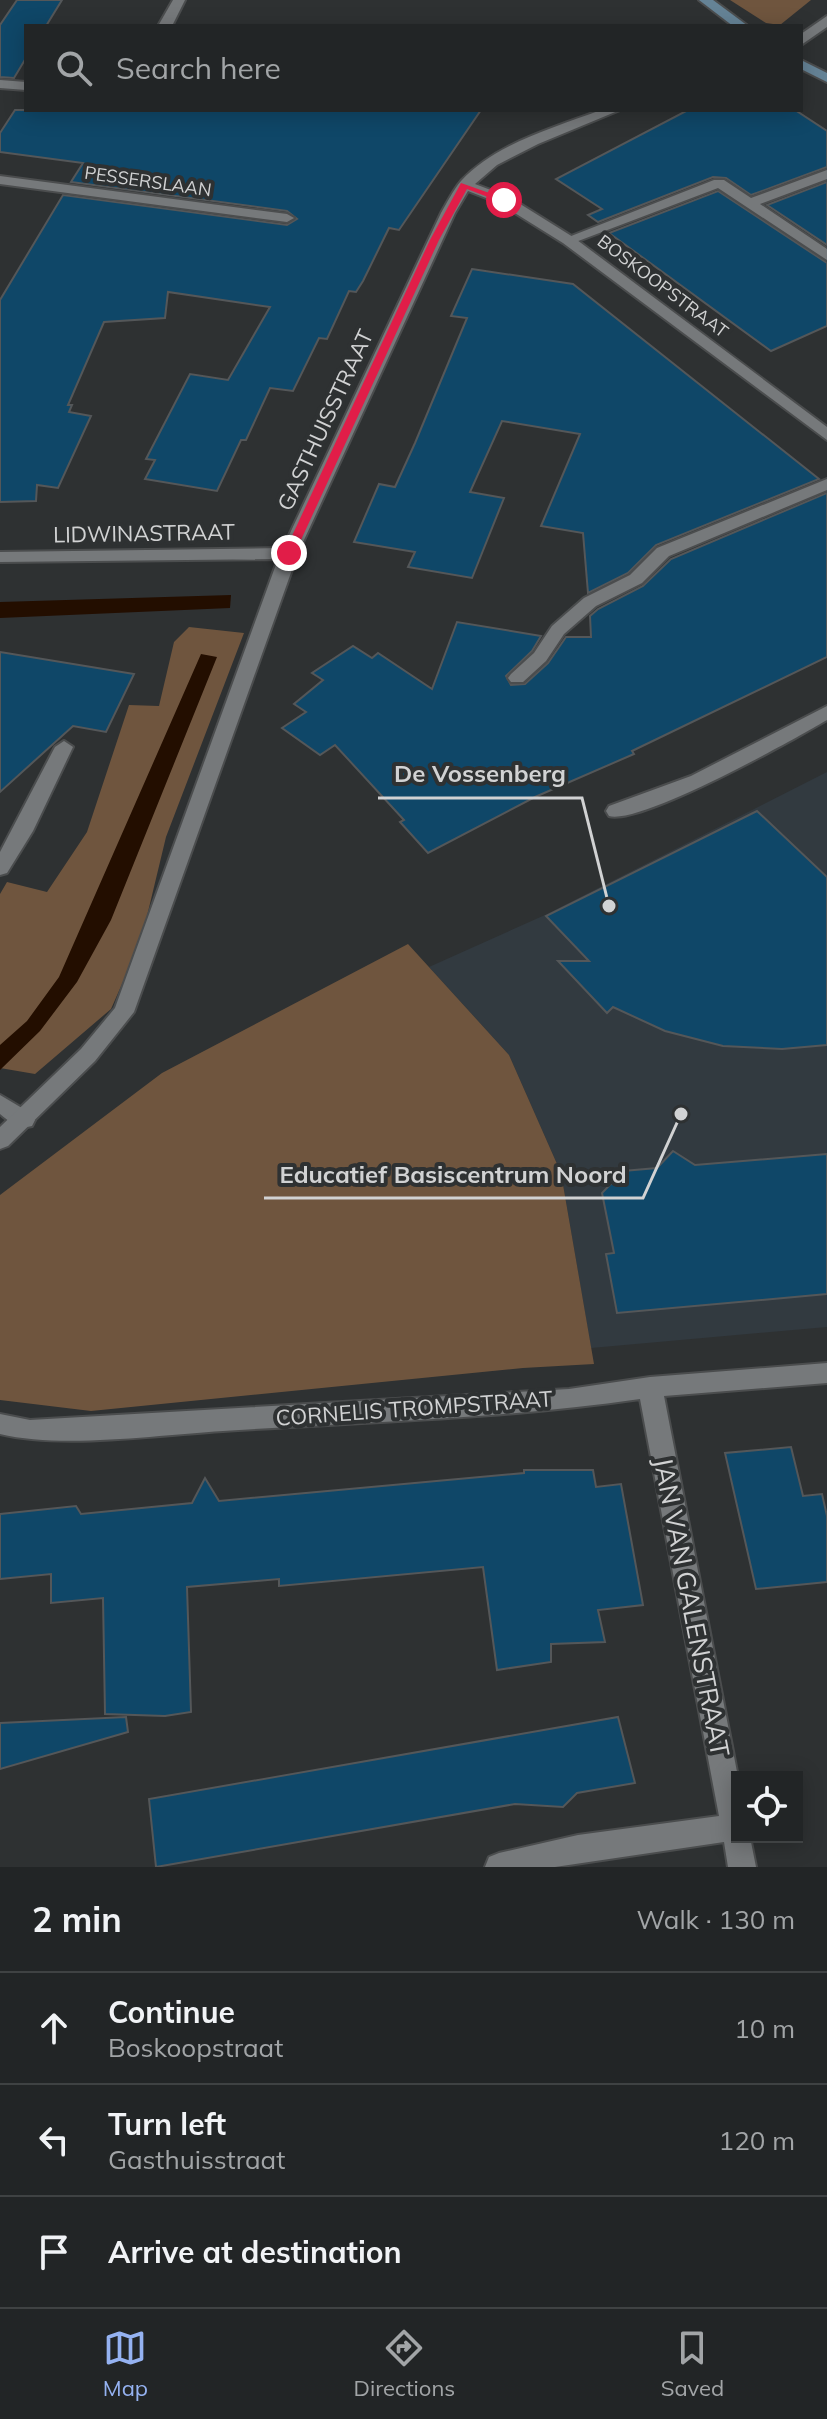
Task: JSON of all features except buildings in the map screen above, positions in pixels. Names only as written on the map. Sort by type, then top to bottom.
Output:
[{"type":"street","points":[[166,24],[179,0]]},
{"type":"street","points":[[705,0],[738,24]]},
{"type":"street","points":[[803,39],[827,20]]},
{"type":"street","points":[[803,65],[827,78]]},
{"type":"street","points":[[0,84],[24,86]]},
{"type":"street","name":"GASTHUISSTRAAT","points":[[0,1140],[88,1055],[124,1012],[289,553],[434,240],[465,185],[492,162],[533,141],[608,112]]},
{"type":"street","points":[[750,203],[827,174]]},
{"type":"street","name":"PESSERSLAAN","points":[[1,182],[287,218]]},
{"type":"street","points":[[568,240],[719,183],[827,256]]},
{"type":"street","name":"BOSKOOPSTRAAT","points":[[465,185],[504,200],[568,240],[827,435]]},
{"type":"street","points":[[517,678],[540,657],[558,630],[590,602],[636,579],[663,552],[827,484]]},
{"type":"street","name":"LIDWINASTRAAT","points":[[0,557],[289,553]]},
{"type":"street","points":[[616,811],[678,791],[760,751],[827,712]]},
{"type":"street","points":[[0,868],[23,831],[64,747]]},
{"type":"street","points":[[0,1103],[24,1120]]},
{"type":"street","name":"CORNELIS TROMPSTRAAT","points":[[0,1424],[30,1431],[569,1399],[650,1387],[827,1373]]},
{"type":"street","name":"JAN VAN GALENSTRAAT","points":[[650,1387],[731,1806]]},
{"type":"street","points":[[499,1867],[578,1848],[731,1828]]},
{"type":"street","name":"JAN VAN GALENSTRAAT","points":[[738,1843],[742,1867]]},
{"type":"shaded area","points":[[730,0],[811,0],[781,24],[766,23]]},
{"type":"shaded area","points":[[231,595],[230,608],[0,618],[0,602]]},
{"type":"shaded area","points":[[189,627],[244,633],[166,837],[141,941],[111,1009],[35,1074],[0,1068],[0,894],[7,882],[47,892],[87,832],[129,705],[159,706],[174,642]]},
{"type":"shaded area","points":[[201,654],[217,657],[111,920],[77,982],[40,1031],[0,1070],[0,1045],[27,1021],[59,977]]},
{"type":"shaded area","points":[[827,772],[827,1327],[591,1348],[561,1173],[509,1055],[429,967],[545,915]]},
{"type":"shaded area","points":[[408,944],[509,1055],[561,1173],[594,1364],[523,1368],[91,1411],[0,1400],[0,1195],[162,1073]]},
{"type":"place","name":"De Vossenberg","points":[[609,906]]},
{"type":"place","name":"Educatief Basiscentrum Noord","points":[[681,1114]]},
{"type":"route","points":[[289,553],[434,240],[465,185],[504,200]]}]
